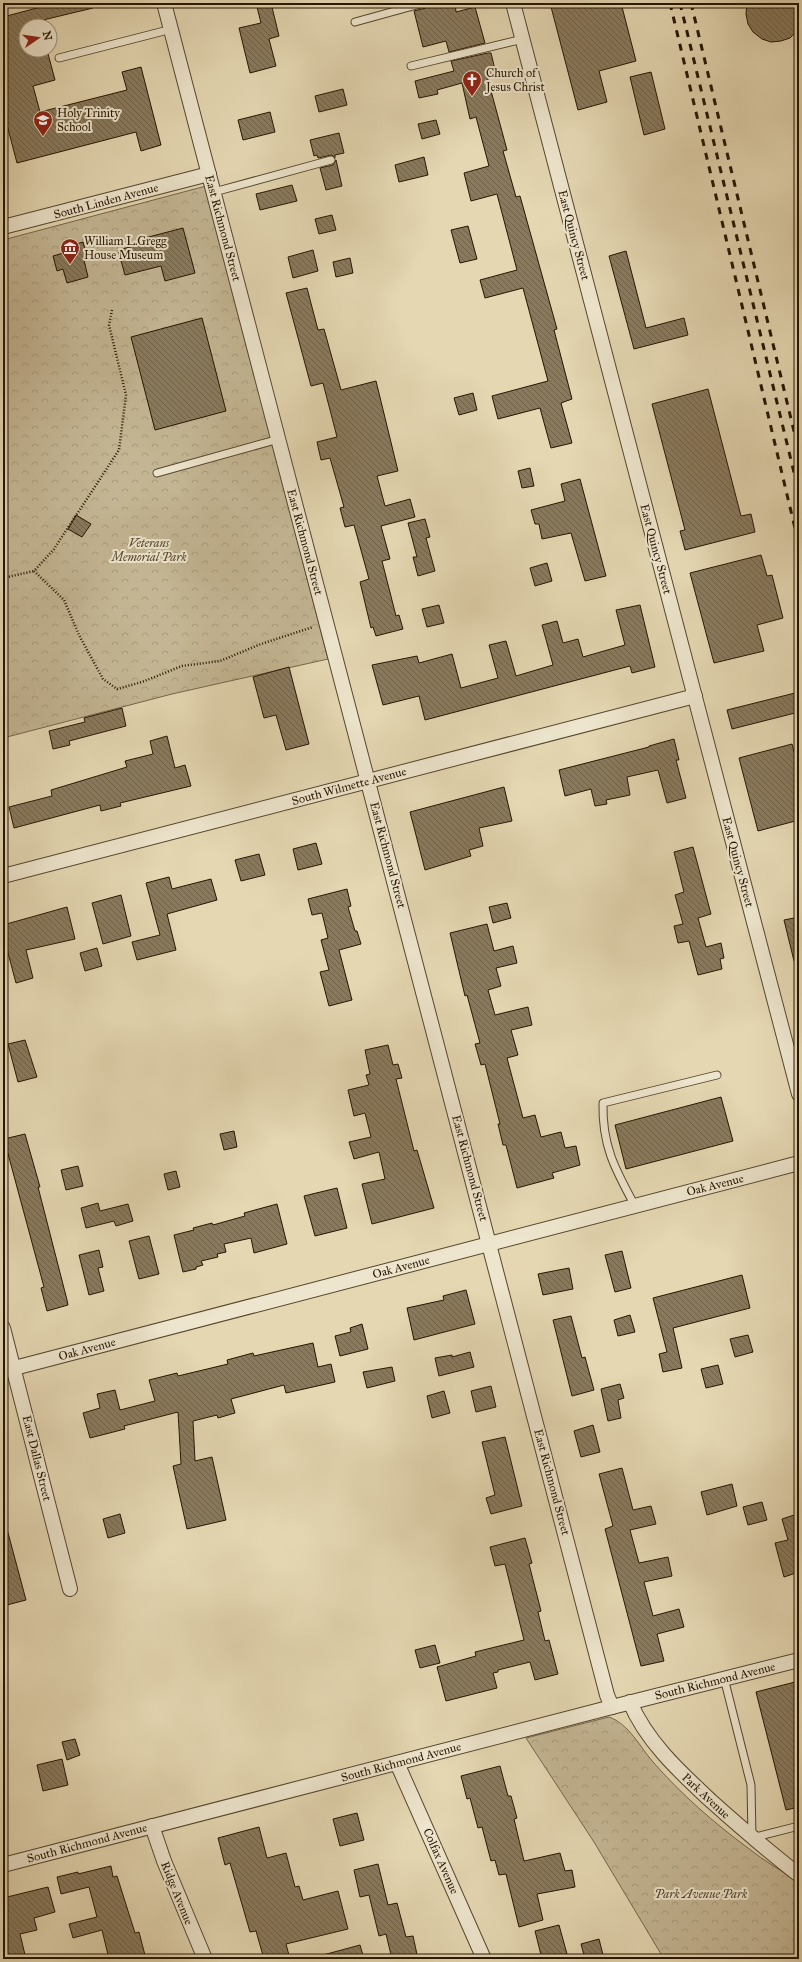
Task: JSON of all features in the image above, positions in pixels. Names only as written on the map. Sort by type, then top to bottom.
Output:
[{"type":"street","name":"East Richmond Street","points":[[164,3],[607,1696],[612,1707]]},
{"type":"street","name":"East Quincy Street","points":[[513,3],[799,1094]]},
{"type":"street","name":"South Linden Avenue","points":[[3,227],[209,174]]},
{"type":"street","name":"South Wilmette Avenue","points":[[3,876],[695,696]]},
{"type":"street","name":"Oak Avenue","points":[[8,1369],[799,1164]]},
{"type":"street","name":"East Dallas Street","points":[[3,1328],[8,1369],[70,1589]]},
{"type":"street","name":"South Richmond Avenue","points":[[3,1865],[630,1702],[799,1660]]},
{"type":"street","name":"Park Avenue","points":[[630,1702],[637,1720],[684,1776],[752,1838],[799,1875]]},
{"type":"street","name":"Colfax Avenue","points":[[397,1763],[484,1959]]},
{"type":"street","name":"Ridge Avenue","points":[[152,1826],[164,1861],[205,1959]]},
{"type":"lane","points":[[355,22],[424,3]]},
{"type":"lane","points":[[59,58],[172,29]]},
{"type":"lane","points":[[411,66],[523,38]]},
{"type":"lane","points":[[214,192],[331,160]]},
{"type":"lane","points":[[157,473],[278,438]]},
{"type":"lane","points":[[635,1206],[616,1171],[608,1149],[603,1124],[603,1103],[717,1075]]},
{"type":"lane","points":[[724,1678],[751,1785],[752,1838],[799,1826]]},
{"type":"path","points":[[3,578],[34,571],[54,549],[119,450],[126,395],[109,325],[112,310]]},
{"type":"path","points":[[34,571],[64,600],[79,635],[103,679],[117,689],[142,682],[182,666],[220,662],[261,644],[319,625]]},
{"type":"green space","name":"Veterans Memorial Park","points":[[206,186],[328,659],[172,694],[3,738],[3,240]]},
{"type":"green space","name":"Park Avenue Park","points":[[609,1717],[616,1720],[634,1736],[664,1774],[686,1797],[710,1818],[760,1857],[799,1882],[799,1959],[664,1959],[594,1842],[526,1738]]},
{"type":"building","points":[[48,3],[93,3],[93,8],[51,18],[18,18],[18,58],[49,58],[55,80],[33,86],[40,112],[127,90],[122,72],[141,67],[161,145],[141,151],[136,132],[17,163],[3,110],[3,17],[48,5]]},
{"type":"building","points":[[256,3],[271,3],[279,36],[269,39],[276,66],[250,73],[239,28],[261,23]]},
{"type":"building","points":[[429,3],[455,3],[456,12],[475,7],[485,43],[449,52],[446,41],[423,47],[414,11],[426,8]]},
{"type":"building","points":[[550,3],[621,3],[636,61],[599,71],[607,102],[578,110]]},
{"type":"building","points":[[747,3],[799,3],[799,29],[790,38],[781,41],[771,42],[762,39],[753,32],[748,24],[746,14]]},
{"type":"building","points":[[491,53],[496,74],[487,76],[507,150],[503,151],[516,197],[520,196],[557,329],[554,330],[572,399],[561,403],[572,443],[551,448],[540,408],[498,419],[492,396],[548,381],[523,288],[485,298],[480,280],[517,270],[497,194],[471,201],[464,173],[489,166],[476,117],[470,119],[462,83],[437,90],[438,94],[419,98],[415,81],[454,71],[451,61]]},
{"type":"building","points":[[651,72],[665,129],[644,135],[630,77]]},
{"type":"building","points":[[343,89],[347,105],[319,112],[315,96]]},
{"type":"building","points":[[270,112],[275,132],[243,140],[238,120]]},
{"type":"building","points":[[436,120],[440,134],[422,139],[418,124]]},
{"type":"building","points":[[339,133],[344,153],[335,155],[335,158],[332,155],[318,158],[317,155],[314,156],[310,140]]},
{"type":"building","points":[[424,157],[428,175],[399,182],[395,165]]},
{"type":"building","points":[[336,160],[342,186],[326,190],[320,168],[333,165]]},
{"type":"building","points":[[292,185],[297,201],[260,210],[256,194]]},
{"type":"building","points":[[332,215],[336,230],[319,234],[315,219]]},
{"type":"building","points":[[468,226],[477,259],[460,263],[451,230]]},
{"type":"building","points":[[183,228],[195,273],[165,281],[161,266],[125,275],[118,250],[142,244],[141,239]]},
{"type":"building","name":"William L.Gregg House Museum","points":[[83,242],[88,259],[84,260],[88,277],[67,283],[63,269],[57,271],[53,256],[67,252],[66,247]]},
{"type":"building","points":[[313,250],[318,271],[293,278],[288,257]]},
{"type":"building","points":[[626,251],[646,328],[684,318],[688,335],[634,349],[609,256]]},
{"type":"building","points":[[350,258],[353,273],[336,277],[333,262]]},
{"type":"building","points":[[307,288],[318,330],[324,329],[341,390],[376,381],[398,471],[377,476],[385,506],[410,499],[415,517],[381,526],[390,559],[382,561],[396,616],[399,615],[403,629],[376,636],[373,627],[371,628],[360,582],[369,579],[354,525],[345,527],[340,508],[344,507],[330,458],[321,460],[317,442],[337,437],[323,383],[311,386],[286,293]]},
{"type":"building","points":[[202,318],[226,411],[155,430],[131,337]]},
{"type":"building","points":[[708,389],[741,516],[751,514],[755,532],[685,550],[680,531],[685,530],[652,404]]},
{"type":"building","points":[[473,393],[477,410],[459,415],[454,398]]},
{"type":"building","points":[[530,468],[534,486],[522,488],[518,471]]},
{"type":"building","points":[[580,479],[606,576],[585,581],[571,533],[542,539],[539,524],[535,524],[531,510],[565,501],[561,484]]},
{"type":"building","points":[[76,515],[91,524],[82,537],[68,529]]},
{"type":"building","points":[[425,519],[430,537],[426,538],[435,571],[418,576],[413,557],[417,557],[408,523]]},
{"type":"building","points":[[761,555],[767,576],[772,575],[783,618],[757,625],[764,651],[714,663],[690,573]]},
{"type":"building","points":[[547,563],[552,581],[535,586],[530,568]]},
{"type":"building","points":[[439,605],[444,623],[427,627],[422,609]]},
{"type":"building","points":[[640,605],[655,667],[632,673],[630,666],[425,720],[419,696],[383,705],[372,665],[417,656],[419,663],[452,654],[461,688],[498,678],[489,645],[506,641],[516,676],[553,665],[542,625],[557,621],[563,643],[578,639],[583,657],[625,645],[616,610]]},
{"type":"building","points":[[289,667],[309,744],[286,750],[276,715],[264,718],[253,677]]},
{"type":"building","points":[[799,692],[799,712],[732,729],[727,710]]},
{"type":"building","points":[[122,708],[126,726],[69,741],[70,745],[53,749],[49,731],[85,722],[84,718]]},
{"type":"building","points":[[167,736],[175,768],[185,765],[191,786],[120,803],[121,806],[101,811],[100,805],[14,828],[9,807],[52,796],[51,790],[127,767],[125,761],[153,754],[150,741]]},
{"type":"building","points":[[674,739],[679,760],[676,760],[686,798],[667,803],[658,770],[627,777],[630,795],[606,800],[607,804],[595,806],[591,789],[565,796],[559,770],[649,747]]},
{"type":"building","points":[[792,744],[799,770],[799,820],[758,831],[739,758]]},
{"type":"building","points":[[504,787],[512,821],[479,828],[483,846],[469,850],[471,856],[425,870],[410,812]]},
{"type":"building","points":[[316,843],[322,864],[298,870],[293,849]]},
{"type":"building","points":[[693,847],[711,914],[698,918],[706,947],[721,943],[724,958],[720,959],[722,969],[698,975],[689,941],[678,943],[674,926],[683,924],[675,895],[684,892],[674,852]]},
{"type":"building","points":[[259,854],[265,875],[241,881],[235,860]]},
{"type":"building","points":[[169,877],[172,889],[211,879],[217,900],[167,914],[176,950],[137,960],[132,942],[160,935],[146,883]]},
{"type":"building","points":[[347,889],[351,906],[348,907],[355,931],[357,931],[361,944],[339,950],[352,1000],[329,1006],[320,972],[329,970],[321,940],[328,938],[322,913],[312,915],[308,899]]},
{"type":"building","points":[[121,895],[131,936],[103,944],[92,903]]},
{"type":"building","points":[[507,903],[511,918],[493,923],[489,907]]},
{"type":"building","points":[[67,907],[75,939],[26,950],[33,978],[16,983],[3,934],[3,925]]},
{"type":"building","points":[[799,917],[799,961],[794,961],[784,920]]},
{"type":"building","points":[[487,924],[494,951],[513,946],[517,963],[496,968],[501,986],[488,990],[495,1015],[528,1007],[532,1025],[511,1030],[518,1055],[507,1058],[523,1118],[535,1115],[541,1137],[561,1132],[565,1148],[576,1146],[580,1165],[552,1173],[554,1178],[517,1188],[506,1145],[503,1145],[498,1124],[500,1124],[485,1064],[481,1065],[475,1044],[480,1043],[467,995],[465,996],[450,933]]},
{"type":"building","points":[[97,948],[102,966],[85,971],[80,953]]},
{"type":"building","points":[[25,1040],[37,1077],[18,1082],[8,1044]]},
{"type":"building","points":[[388,1045],[393,1065],[398,1064],[402,1078],[396,1079],[414,1151],[417,1150],[434,1208],[372,1224],[362,1184],[385,1179],[379,1152],[354,1159],[349,1142],[371,1137],[365,1113],[354,1116],[348,1090],[369,1085],[366,1075],[370,1074],[365,1050]]},
{"type":"building","points":[[721,1097],[733,1141],[626,1169],[615,1125]]},
{"type":"building","points":[[234,1131],[237,1147],[224,1150],[220,1134]]},
{"type":"building","points":[[25,1134],[40,1187],[38,1187],[68,1305],[47,1311],[41,1288],[44,1287],[4,1139]]},
{"type":"building","points":[[78,1166],[83,1186],[66,1190],[61,1170]]},
{"type":"building","points":[[176,1171],[180,1187],[168,1190],[164,1174]]},
{"type":"building","points":[[337,1188],[347,1228],[315,1236],[304,1196]]},
{"type":"building","points":[[98,1203],[100,1211],[128,1204],[133,1221],[116,1226],[114,1221],[86,1228],[81,1208]]},
{"type":"building","points":[[277,1204],[287,1244],[254,1253],[251,1238],[224,1244],[226,1252],[217,1254],[218,1257],[201,1261],[203,1265],[196,1267],[196,1269],[183,1272],[174,1235],[194,1230],[193,1228],[212,1223],[213,1225],[245,1216],[244,1213]]},
{"type":"building","points":[[149,1236],[159,1274],[139,1279],[129,1241]]},
{"type":"building","points":[[99,1250],[103,1267],[98,1268],[104,1291],[89,1295],[79,1255]]},
{"type":"building","points":[[622,1251],[631,1288],[615,1292],[605,1255]]},
{"type":"building","points":[[569,1268],[573,1289],[543,1295],[538,1274]]},
{"type":"building","points":[[742,1275],[750,1308],[673,1328],[682,1368],[663,1372],[659,1354],[667,1352],[653,1298]]},
{"type":"building","points":[[466,1290],[475,1324],[414,1340],[407,1308],[444,1300],[443,1296]]},
{"type":"building","points":[[630,1315],[635,1332],[618,1336],[614,1320]]},
{"type":"building","points":[[571,1316],[582,1358],[585,1357],[594,1390],[572,1396],[553,1320]]},
{"type":"building","points":[[362,1324],[368,1349],[340,1356],[335,1336],[351,1332],[350,1328]]},
{"type":"building","points":[[748,1335],[753,1352],[735,1357],[730,1339]]},
{"type":"building","points":[[313,1343],[318,1367],[331,1364],[335,1382],[286,1393],[284,1385],[231,1399],[235,1413],[218,1418],[217,1415],[193,1421],[195,1461],[212,1457],[226,1520],[187,1529],[173,1466],[181,1464],[178,1412],[124,1426],[125,1429],[90,1438],[83,1413],[100,1408],[97,1394],[115,1390],[120,1410],[155,1401],[149,1380],[177,1373],[178,1376],[228,1364],[227,1360],[253,1353],[254,1356]]},
{"type":"building","points":[[470,1352],[474,1367],[439,1376],[435,1358],[452,1355],[452,1357]]},
{"type":"building","points":[[718,1365],[723,1384],[706,1388],[701,1369]]},
{"type":"building","points":[[392,1367],[395,1381],[367,1388],[363,1372]]},
{"type":"building","points":[[620,1384],[624,1398],[618,1400],[621,1418],[608,1421],[601,1389]]},
{"type":"building","points":[[491,1386],[496,1407],[476,1412],[471,1391]]},
{"type":"building","points":[[444,1391],[450,1413],[432,1418],[427,1396]]},
{"type":"building","points":[[593,1425],[600,1452],[581,1457],[574,1431]]},
{"type":"building","points":[[505,1437],[522,1506],[491,1514],[486,1498],[495,1495],[482,1442]]},
{"type":"building","points":[[622,1468],[633,1510],[651,1506],[656,1524],[630,1530],[639,1563],[668,1557],[672,1576],[644,1582],[653,1616],[679,1609],[684,1627],[657,1634],[664,1661],[641,1666],[605,1529],[613,1526],[599,1474]]},
{"type":"building","points":[[732,1484],[737,1506],[707,1515],[701,1492]]},
{"type":"building","points":[[762,1502],[767,1520],[748,1525],[743,1507]]},
{"type":"building","points":[[120,1514],[125,1533],[108,1538],[103,1519]]},
{"type":"building","points":[[797,1514],[799,1523],[799,1572],[784,1577],[775,1543],[788,1540],[782,1519]]},
{"type":"building","points":[[7,1529],[26,1600],[3,1606],[3,1530]]},
{"type":"building","points":[[525,1538],[532,1563],[529,1564],[541,1611],[538,1612],[545,1641],[549,1640],[558,1674],[535,1680],[530,1662],[498,1670],[498,1672],[493,1673],[497,1688],[446,1701],[437,1667],[476,1656],[475,1652],[524,1640],[505,1564],[495,1566],[490,1547]]},
{"type":"building","points":[[435,1645],[440,1663],[420,1668],[415,1650]]},
{"type":"building","points":[[799,1681],[799,1807],[786,1810],[756,1692]]},
{"type":"building","points":[[75,1739],[80,1755],[67,1760],[62,1742]]},
{"type":"building","points":[[62,1759],[68,1785],[43,1791],[37,1765]]},
{"type":"building","points":[[500,1766],[508,1796],[511,1796],[517,1818],[514,1819],[524,1861],[560,1853],[565,1871],[572,1870],[575,1887],[537,1894],[543,1920],[519,1927],[506,1874],[499,1875],[495,1860],[491,1861],[482,1827],[478,1828],[470,1798],[467,1799],[461,1776]]},
{"type":"building","points":[[357,1813],[364,1840],[340,1846],[333,1819]]},
{"type":"building","points":[[259,1827],[267,1858],[286,1853],[295,1887],[299,1886],[303,1900],[338,1891],[348,1929],[286,1944],[290,1959],[264,1959],[256,1931],[250,1932],[230,1863],[225,1865],[218,1838]]},
{"type":"building","points":[[378,1864],[388,1905],[397,1903],[406,1937],[413,1936],[418,1959],[392,1959],[386,1934],[379,1936],[369,1895],[360,1897],[354,1870]]},
{"type":"building","points":[[111,1866],[113,1877],[117,1876],[135,1933],[139,1932],[146,1959],[109,1959],[102,1930],[73,1938],[69,1924],[97,1917],[89,1887],[61,1894],[57,1877],[78,1872],[78,1874]]},
{"type":"building","points":[[48,1887],[55,1912],[34,1918],[37,1930],[20,1934],[26,1959],[4,1959],[3,1898]]},
{"type":"building","points":[[559,1925],[567,1954],[542,1959],[535,1931]]},
{"type":"building","points":[[599,1939],[603,1955],[585,1959],[581,1944]]},
{"type":"building","points":[[360,1945],[364,1959],[324,1959],[323,1955]]},
{"type":"railway","points":[[670,3],[799,545]]},
{"type":"railway","points":[[680,3],[799,493]]},
{"type":"railway","points":[[691,3],[799,452]]},
{"type":"place","name":"Church of Jesus Christ","points":[[472,97]]},
{"type":"place","name":"Holy Trinity School","points":[[43,137]]},
{"type":"place","name":"William L.Gregg House Museum","points":[[70,265]]}]
